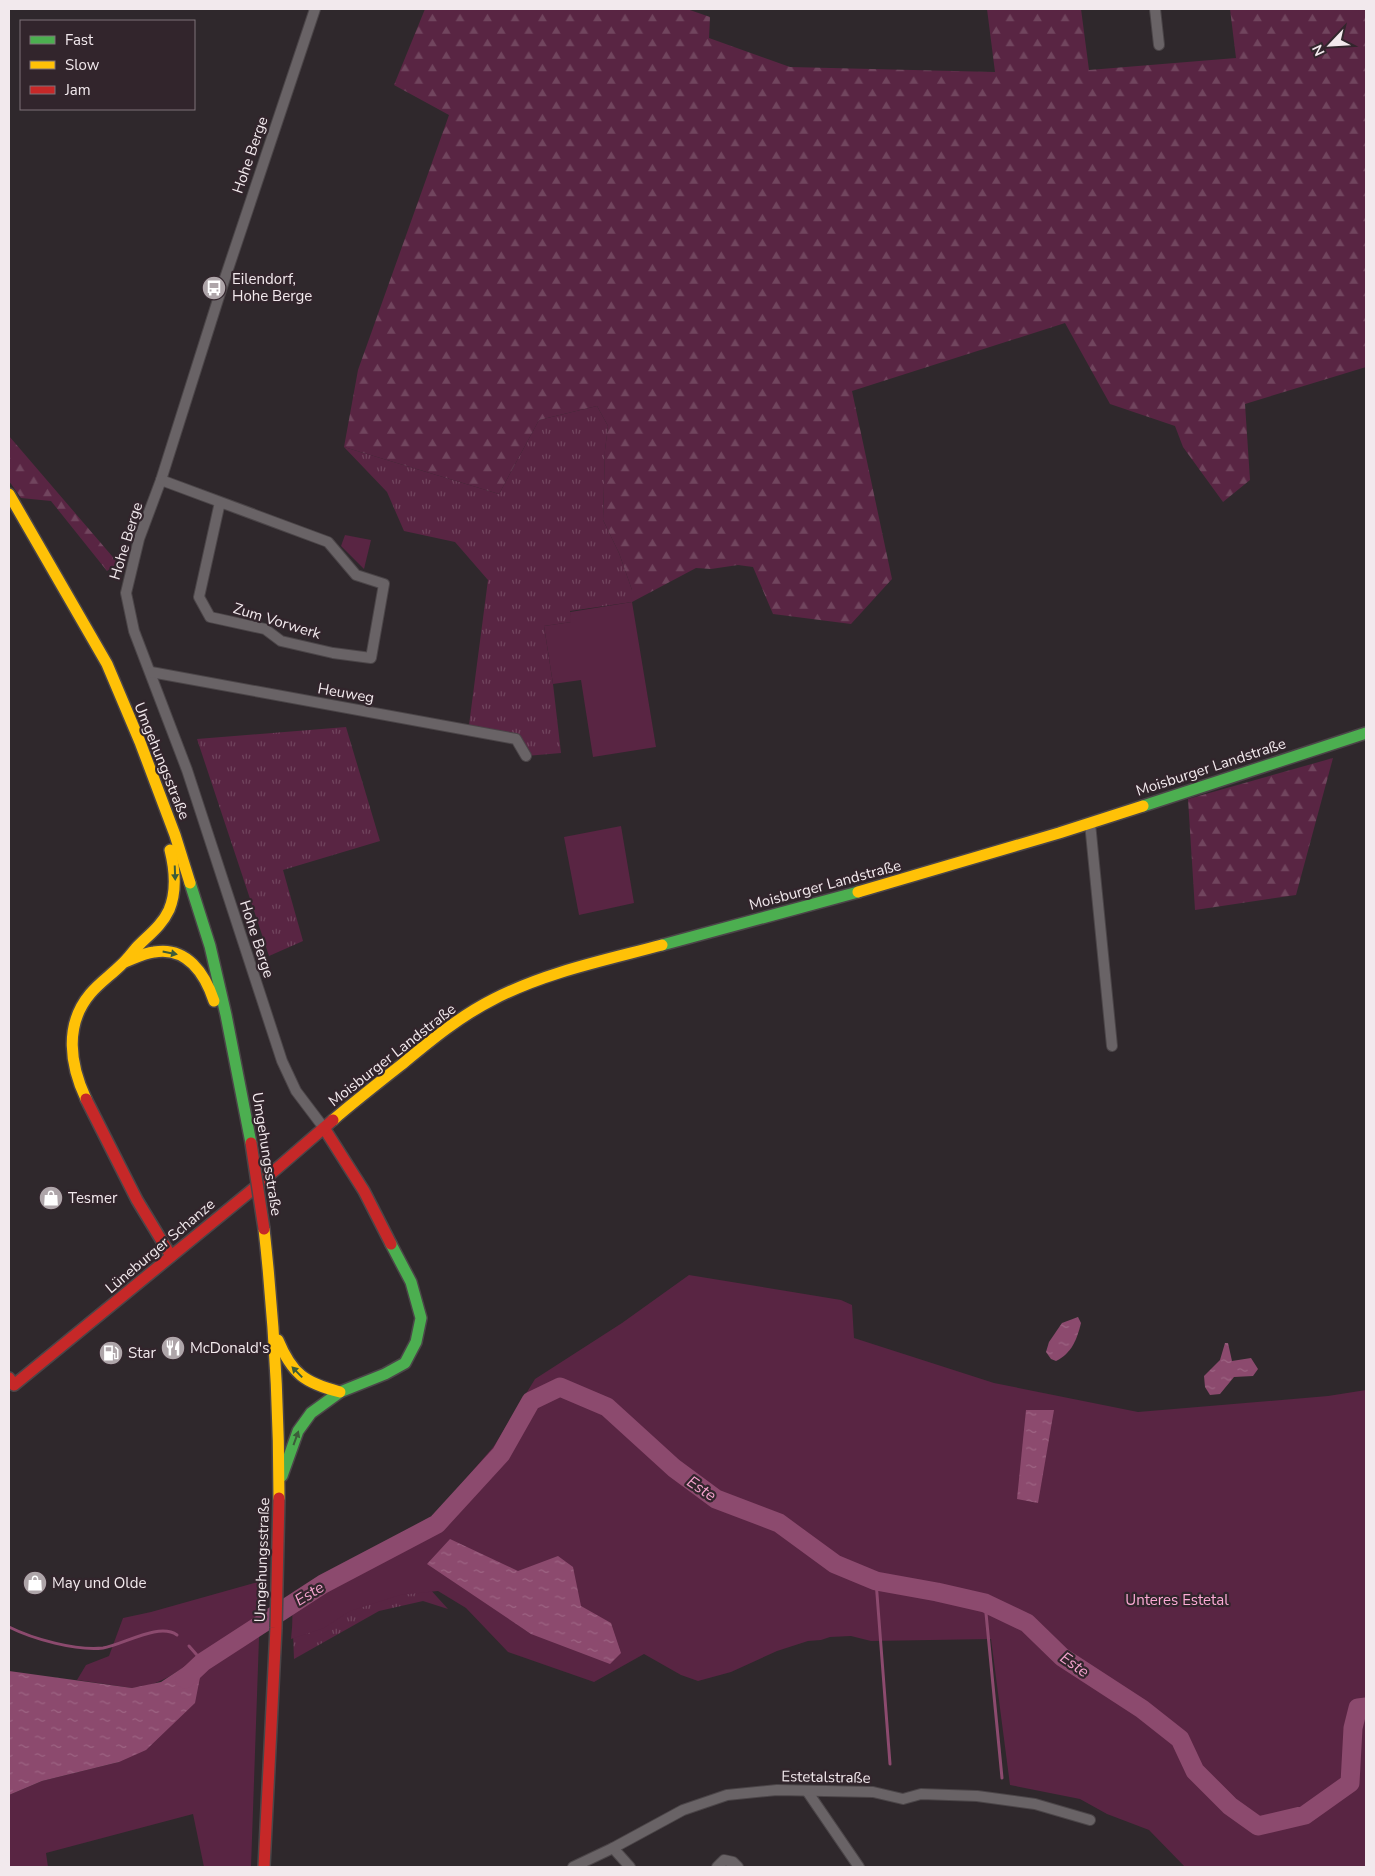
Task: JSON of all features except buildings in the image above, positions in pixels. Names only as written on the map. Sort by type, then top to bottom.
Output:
[{"type":"main road","name":"Umgehungsstraße","points":[[9,494],[107,664],[140,742],[175,835],[198,904],[226,1015],[251,1143],[264,1229],[274,1329],[279,1484],[274,1656],[264,1867]]},
{"type":"main road","name":"Moisburger Landstraße","points":[[324,1128],[426,1044],[463,1017],[494,999],[520,988],[574,970],[901,880],[1090,823],[1366,732]]},
{"type":"main road","points":[[140,742],[175,867],[175,888],[169,909],[162,921],[124,963],[85,999],[76,1016],[72,1036],[74,1063],[82,1090],[137,1200],[172,1256]]},
{"type":"main road","points":[[124,963],[159,950],[179,954],[194,964],[205,976],[212,992],[240,1084]]},
{"type":"main road","points":[[279,1484],[298,1431],[311,1413],[340,1392],[385,1374],[405,1363],[416,1342],[421,1318],[411,1282],[364,1191],[324,1128]]},
{"type":"main road","name":"Lüneburger Schanze","points":[[10,1384],[172,1256],[324,1128]]},
{"type":"main road","points":[[274,1329],[283,1354],[294,1370],[310,1384],[340,1392]]},
{"type":"street","name":"Hohe Berge","points":[[315,9],[218,300],[161,480],[139,539],[126,593],[134,631],[187,770],[282,1061],[296,1091],[324,1128]]},
{"type":"street","points":[[1155,9],[1159,44]]},
{"type":"street","name":"Zum Vorwerk","points":[[161,480],[328,542],[356,575],[384,584],[372,658],[333,653],[281,641],[265,630],[210,617],[199,597],[220,502]]},
{"type":"street","name":"Heuweg","points":[[151,672],[516,739],[526,756]]},
{"type":"street","points":[[1090,823],[1112,1046]]},
{"type":"street","name":"Estetalstraße","points":[[573,1867],[614,1848],[683,1810],[727,1795],[776,1790],[873,1792],[903,1799],[920,1794],[976,1796],[1035,1804],[1090,1820]]},
{"type":"street","points":[[807,1791],[859,1867]]},
{"type":"street","points":[[614,1848],[630,1867]]},
{"type":"street","points":[[717,1867],[724,1860],[733,1862],[738,1867]]},
{"type":"green space","points":[[425,9],[687,9],[710,17],[709,38],[790,67],[995,72],[987,9],[1081,9],[1089,70],[1236,58],[1230,9],[1366,9],[1366,367],[1245,404],[1250,480],[1223,502],[1183,447],[1175,426],[1110,404],[1065,323],[852,391],[892,579],[851,624],[773,614],[753,567],[738,565],[711,569],[696,568],[632,602],[632,590],[619,553],[603,520],[605,450],[608,426],[597,406],[539,420],[499,494],[344,447],[358,370],[449,115],[394,85]]},
{"type":"green space","points":[[597,406],[608,426],[605,450],[603,520],[619,553],[632,590],[632,602],[570,611],[572,622],[544,626],[561,753],[526,756],[516,739],[469,725],[488,580],[455,542],[404,531],[387,492],[344,447],[499,494],[539,420]]},
{"type":"green space","points":[[9,436],[118,563],[107,571],[51,501],[21,498],[9,481]]},
{"type":"green space","points":[[345,535],[371,540],[364,569],[341,546]]},
{"type":"green space","points":[[632,602],[656,747],[593,757],[581,680],[553,684],[544,626],[571,622],[570,612]]},
{"type":"green space","points":[[346,727],[380,841],[283,870],[303,941],[269,956],[197,739]]},
{"type":"green space","points":[[1333,758],[1296,895],[1195,910],[1188,799]]},
{"type":"green space","points":[[621,826],[634,903],[579,915],[564,837]]},
{"type":"green space","name":"Unteres Estetal","points":[[689,1275],[841,1300],[852,1305],[854,1338],[994,1383],[1138,1412],[1328,1396],[1366,1390],[1366,1867],[1185,1867],[1149,1830],[1107,1814],[1080,1799],[1010,1785],[991,1639],[871,1641],[851,1636],[830,1637],[808,1641],[777,1651],[731,1672],[698,1681],[681,1675],[644,1654],[594,1682],[508,1652],[466,1608],[438,1591],[400,1595],[350,1611],[324,1628],[291,1639],[295,1593],[319,1577],[431,1519],[494,1446],[535,1379],[622,1323]]},
{"type":"green space","points":[[398,1554],[448,1609],[423,1601],[379,1611],[294,1659],[292,1608]]},
{"type":"green space","points":[[261,1581],[251,1867],[204,1867],[193,1814],[46,1853],[48,1867],[9,1867],[9,1795],[42,1781],[119,1762],[199,1657],[175,1673],[142,1687],[132,1688],[77,1680],[86,1665],[109,1656],[123,1618]]},
{"type":"water","points":[[1078,1317],[1081,1323],[1078,1335],[1070,1350],[1056,1361],[1051,1359],[1046,1352],[1049,1342],[1062,1323]]},
{"type":"water","points":[[1225,1343],[1228,1343],[1232,1361],[1251,1358],[1258,1369],[1253,1376],[1234,1377],[1220,1394],[1210,1395],[1205,1387],[1204,1376],[1220,1360]]},
{"type":"water","points":[[1026,1410],[1054,1410],[1038,1503],[1017,1499]]},
{"type":"water","points":[[450,1539],[518,1571],[558,1556],[573,1567],[581,1606],[611,1623],[621,1653],[610,1664],[531,1634],[427,1564]]},
{"type":"water","points":[[199,1657],[203,1662],[195,1703],[146,1750],[119,1762],[42,1781],[9,1795],[9,1671],[132,1688],[161,1682]]},
{"type":"waterway","name":"Este","points":[[185,1679],[203,1662],[323,1584],[437,1524],[501,1454],[531,1401],[560,1387],[607,1407],[674,1468],[716,1499],[779,1523],[835,1564],[876,1581],[985,1603],[1027,1623],[1062,1657],[1142,1709],[1180,1739],[1195,1771],[1230,1806],[1258,1826],[1305,1815],[1350,1783],[1353,1728],[1358,1708],[1366,1707]]},
{"type":"waterway","points":[[876,1581],[890,1764]]},
{"type":"waterway","points":[[985,1603],[1002,1778]]},
{"type":"waterway","points":[[9,1627],[30,1636],[80,1648],[103,1648],[141,1635],[161,1631],[177,1635]]},
{"type":"waterway","points":[[189,1646],[203,1662]]},
{"type":"traffic: fast","points":[[1143,806],[1366,733]]},
{"type":"traffic: fast","points":[[190,883],[210,946],[226,1015],[251,1143]]},
{"type":"traffic: fast","points":[[662,945],[858,892]]},
{"type":"traffic: fast","points":[[282,1476],[298,1431],[311,1413],[340,1392],[385,1374],[405,1363],[416,1342],[421,1318],[411,1282],[391,1244]]},
{"type":"traffic: slow","points":[[9,494],[107,664],[140,742],[175,835],[190,883]]},
{"type":"traffic: slow","points":[[858,892],[1059,833],[1143,806]]},
{"type":"traffic: slow","points":[[86,1099],[73,1059],[72,1045],[76,1019],[90,994],[124,963],[159,925],[169,910],[174,888],[174,873],[170,850]]},
{"type":"traffic: slow","points":[[333,1120],[446,1029],[494,999],[555,974],[662,945]]},
{"type":"traffic: slow","points":[[125,962],[150,953],[166,951],[176,953],[193,964],[200,972],[214,1001]]},
{"type":"traffic: slow","points":[[264,1229],[271,1296],[275,1364],[279,1498]]},
{"type":"traffic: slow","points":[[278,1340],[283,1352],[301,1375],[318,1385],[340,1392]]},
{"type":"traffic: jam","points":[[86,1099],[137,1200],[171,1256]]},
{"type":"traffic: jam","points":[[9,1378],[14,1385],[252,1190],[333,1120]]},
{"type":"traffic: jam","points":[[324,1128],[364,1191],[391,1244]]},
{"type":"traffic: jam","points":[[251,1143],[264,1229]]},
{"type":"traffic: jam","points":[[264,1867],[276,1628],[279,1498]]},
{"type":"place","name":"Eilendorf, Hohe Berge","points":[[214,288]]},
{"type":"place","name":"Tesmer","points":[[51,1198]]},
{"type":"place","name":"McDonald's","points":[[173,1348]]},
{"type":"place","name":"Star","points":[[111,1353]]},
{"type":"place","name":"May und Olde","points":[[35,1583]]}]
